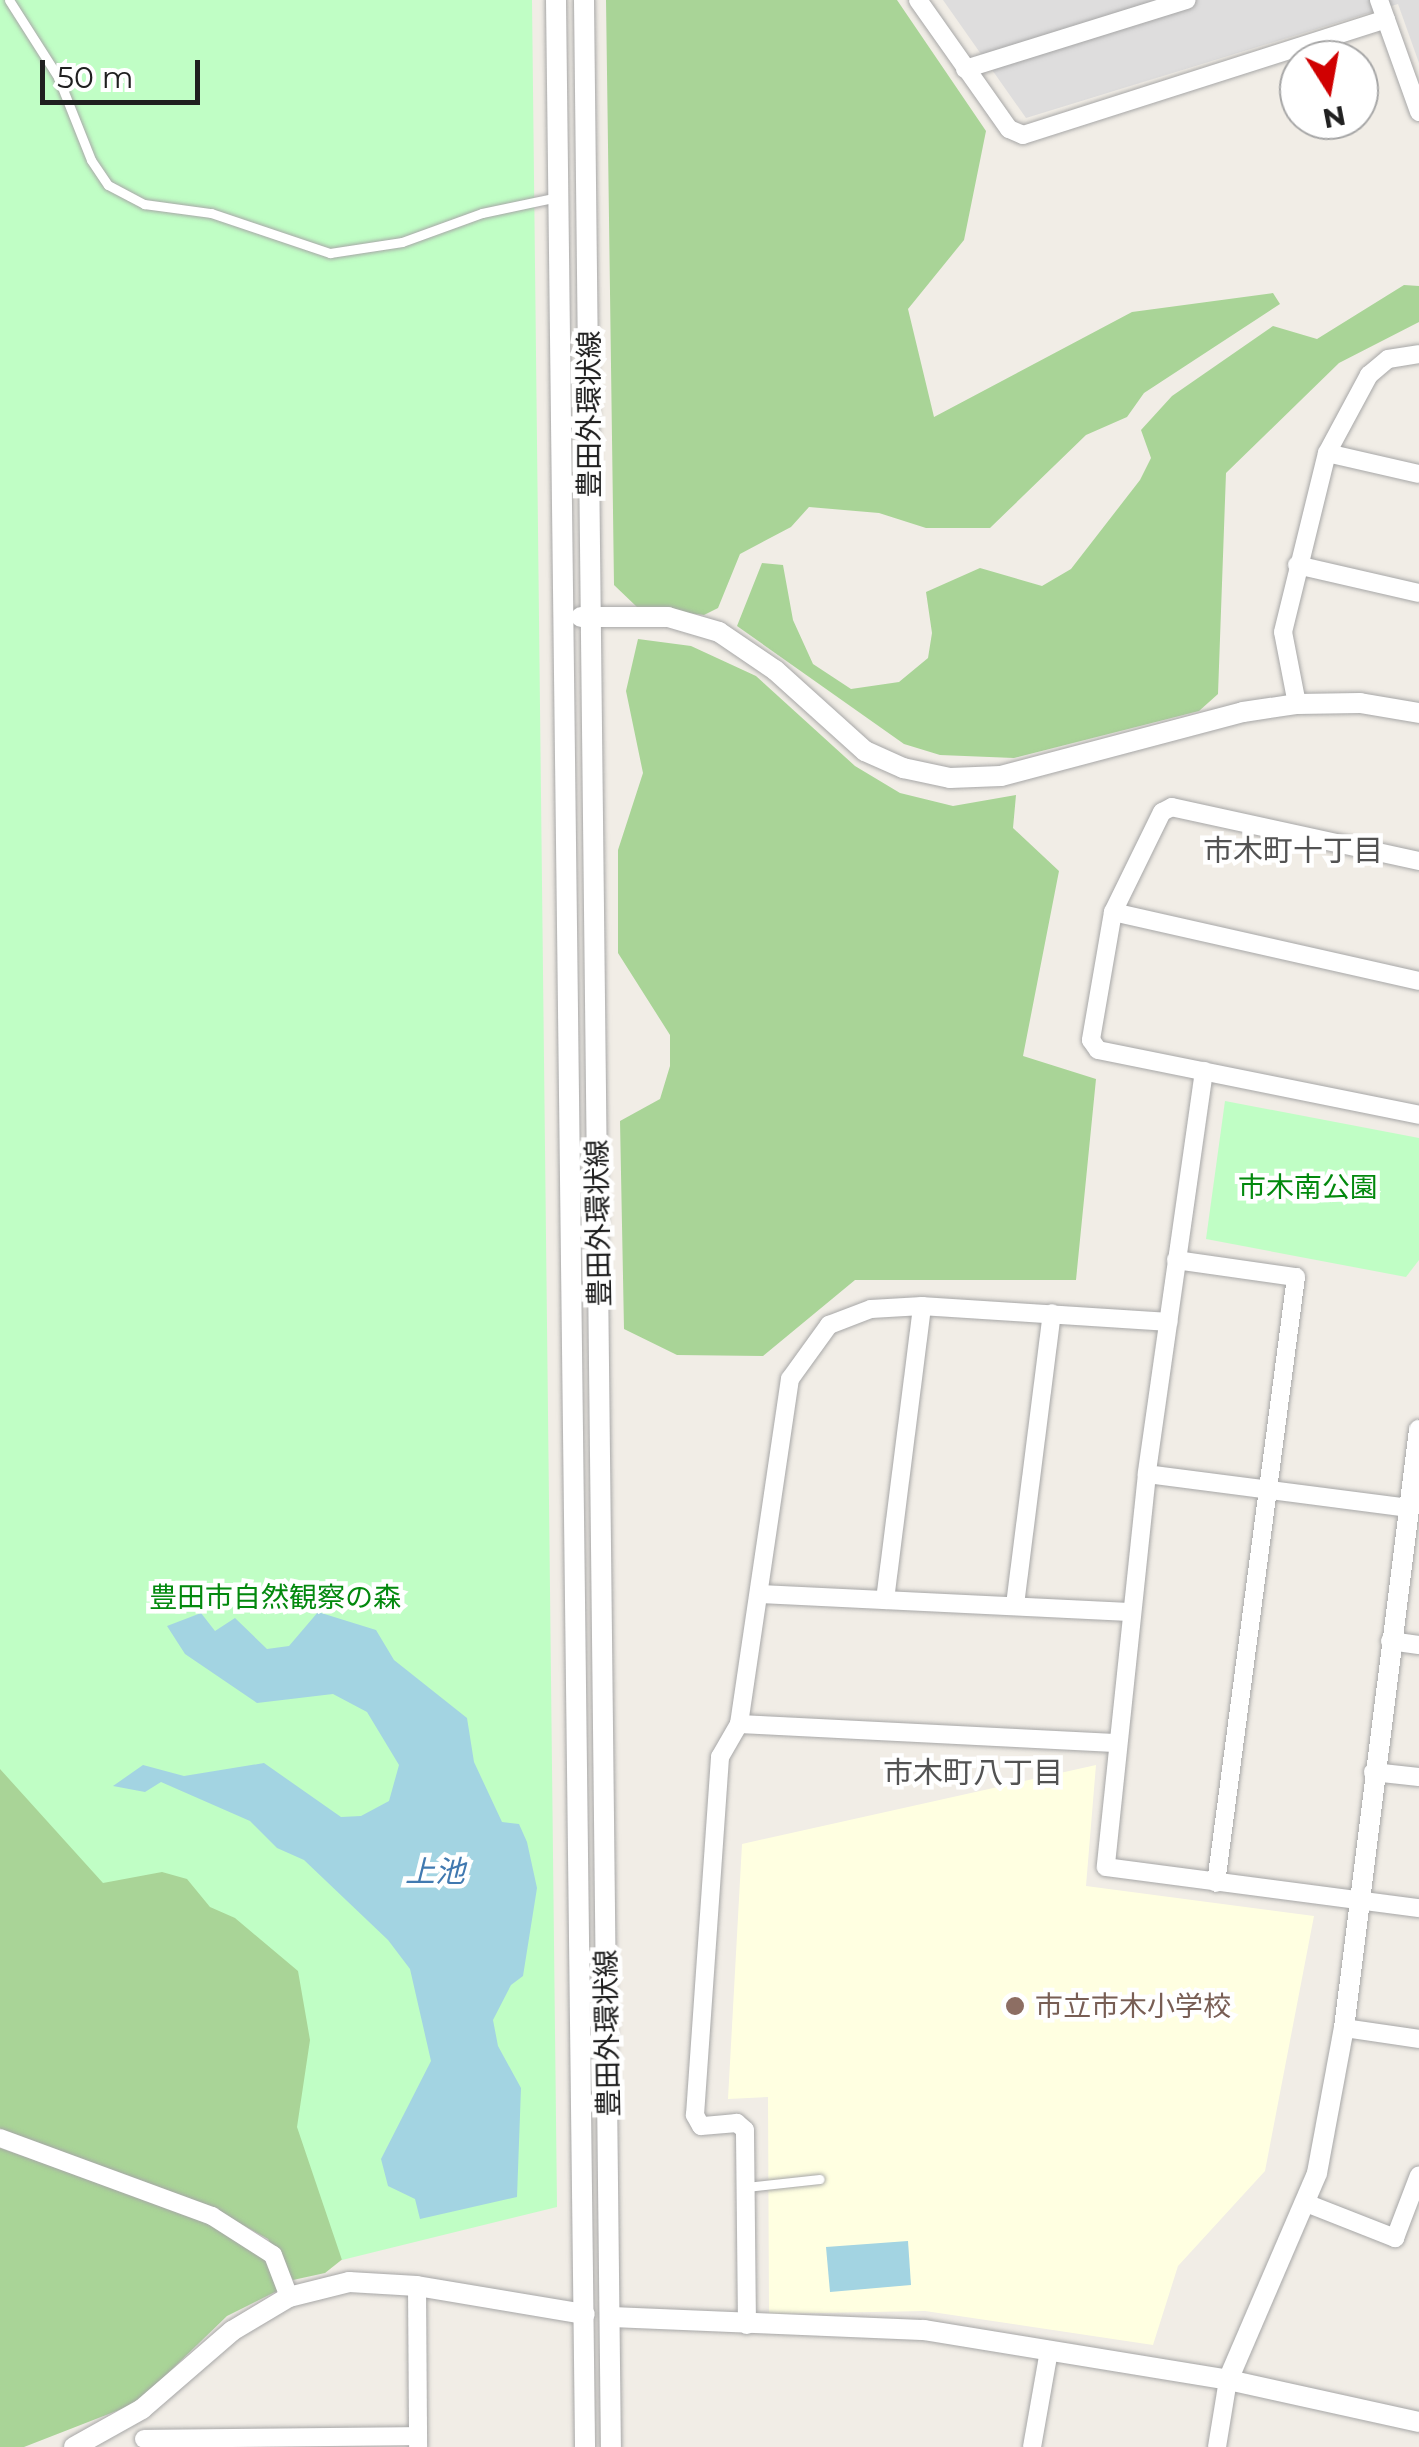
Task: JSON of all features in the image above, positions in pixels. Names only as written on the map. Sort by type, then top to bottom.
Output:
[{"type":"street","name":"豊田外環状線","points":[[556,0],[586,2447]]},
{"type":"street","name":"豊田外環状線","points":[[584,0],[611,2447]]},
{"type":"street","points":[[918,0],[1008,129],[1023,134],[1386,19]]},
{"type":"street","points":[[966,69],[1187,0]]},
{"type":"street","points":[[1380,0],[1413,72],[1419,112]]},
{"type":"street","points":[[1296,704],[1282,632],[1327,454],[1369,375],[1388,359],[1419,354]]},
{"type":"street","points":[[1327,454],[1419,474]]},
{"type":"street","points":[[1297,565],[1419,593]]},
{"type":"street","points":[[566,618],[668,617],[719,632],[774,670],[865,751],[902,768],[950,778],[1002,776],[1243,712],[1296,704],[1360,702],[1419,713]]},
{"type":"street","points":[[1419,861],[1172,807],[1162,812],[1113,912],[1091,1040],[1098,1050],[1419,1116]]},
{"type":"street","points":[[1113,912],[1419,980]]},
{"type":"street","points":[[1204,1071],[1130,1612],[1106,1867],[1419,1908]]},
{"type":"street","points":[[1176,1260],[1296,1276],[1265,1488],[1216,1883]]},
{"type":"street","points":[[747,2325],[745,2130],[736,2123],[701,2126],[695,2115],[720,1757],[739,1724],[792,1372],[829,1325],[871,1309],[922,1306],[1168,1322]]},
{"type":"street","points":[[884,1600],[922,1306]]},
{"type":"street","points":[[1015,1605],[1052,1313]]},
{"type":"street","points":[[1217,2447],[1228,2380],[1306,2203],[1344,2028],[1390,1641],[1414,1508],[1419,1430]]},
{"type":"street","points":[[1147,1474],[1414,1508]]},
{"type":"street","points":[[758,1594],[1130,1612]]},
{"type":"street","points":[[1390,1641],[1419,1645]]},
{"type":"street","points":[[739,1724],[1116,1743]]},
{"type":"street","points":[[1374,1772],[1419,1777]]},
{"type":"street","points":[[1344,2028],[1419,2040]]},
{"type":"street","points":[[0,2138],[212,2216],[273,2255],[290,2297]]},
{"type":"street","points":[[1306,2203],[1395,2238],[1419,2175]]},
{"type":"street","points":[[74,2447],[142,2409],[232,2331],[290,2297],[349,2282],[417,2286],[585,2314]]},
{"type":"street","points":[[142,2409],[143,2443],[418,2442],[417,2286]]},
{"type":"street","points":[[610,2317],[924,2330],[1228,2380],[1419,2422]]},
{"type":"street","points":[[1032,2447],[1049,2351]]},
{"type":"lane","points":[[9,0],[58,77],[92,160],[108,185],[144,204],[211,214],[330,253],[402,242],[482,212],[558,198]]},
{"type":"lane","points":[[746,2187],[820,2179]]},
{"type":"shaded area","points":[[943,0],[1419,0],[1419,63],[1398,4],[1026,118]]},
{"type":"shaded area","name":"市立市木小学校","points":[[1096,1765],[1086,1886],[1314,1916],[1265,2171],[1178,2266],[1153,2345],[925,2311],[769,2314],[768,2097],[728,2099],[742,1844]]},
{"type":"green space","name":"豊田市自然観察の森","points":[[0,0],[532,0],[557,2207],[342,2260],[297,2127],[310,2040],[298,1971],[235,1918],[210,1907],[187,1879],[162,1872],[103,1883],[0,1769]]},
{"type":"green space","points":[[606,0],[897,0],[986,131],[964,240],[908,309],[934,417],[1132,312],[1273,293],[1280,304],[1144,393],[1127,417],[1086,435],[990,528],[926,528],[879,513],[809,507],[791,527],[740,554],[718,608],[704,615],[637,607],[614,585]]},
{"type":"green space","points":[[1404,285],[1419,286],[1419,322],[1339,363],[1226,473],[1218,694],[1199,711],[1014,758],[940,755],[904,744],[737,626],[762,563],[783,565],[793,620],[813,664],[851,689],[899,682],[928,658],[932,633],[926,592],[980,568],[1042,586],[1071,569],[1140,480],[1151,458],[1141,430],[1172,396],[1273,326],[1317,339]]},
{"type":"green space","points":[[638,639],[691,646],[756,676],[855,766],[900,793],[953,806],[1016,795],[1013,828],[1059,871],[1023,1056],[1096,1079],[1076,1280],[855,1280],[763,1356],[677,1355],[624,1329],[620,1121],[660,1099],[670,1066],[670,1035],[618,953],[618,850],[643,773],[626,691]]},
{"type":"green space","name":"市木南公園","points":[[1225,1101],[1419,1138],[1419,1260],[1406,1277],[1206,1239]]},
{"type":"green space","points":[[0,1455],[261,1857],[388,2223],[325,2273],[293,2280],[268,2239],[230,2218],[0,2129]]},
{"type":"green space","points":[[0,2148],[210,2221],[271,2262],[279,2290],[227,2316],[137,2403],[24,2447],[0,2447]]},
{"type":"water","name":"上池","points":[[318,1612],[376,1630],[394,1660],[467,1718],[474,1762],[502,1822],[519,1824],[527,1842],[537,1888],[523,1976],[511,1985],[493,2020],[498,2046],[521,2088],[517,2197],[420,2219],[415,2199],[388,2186],[381,2159],[431,2061],[410,1969],[388,1940],[304,1860],[277,1848],[250,1821],[161,1782],[145,1792],[113,1786],[143,1765],[184,1776],[264,1763],[341,1817],[361,1816],[389,1801],[399,1765],[367,1712],[333,1694],[257,1703],[185,1654],[167,1626],[201,1613],[215,1631],[235,1618],[267,1649],[289,1646]]},
{"type":"water","points":[[908,2241],[911,2285],[830,2292],[826,2247]]},
{"type":"place","name":"市立市木小学校","points":[[1015,2006]]},
{"type":"district","name":"市木町十丁目","points":[[1293,851]]},
{"type":"district","name":"市木町八丁目","points":[[973,1773]]}]
